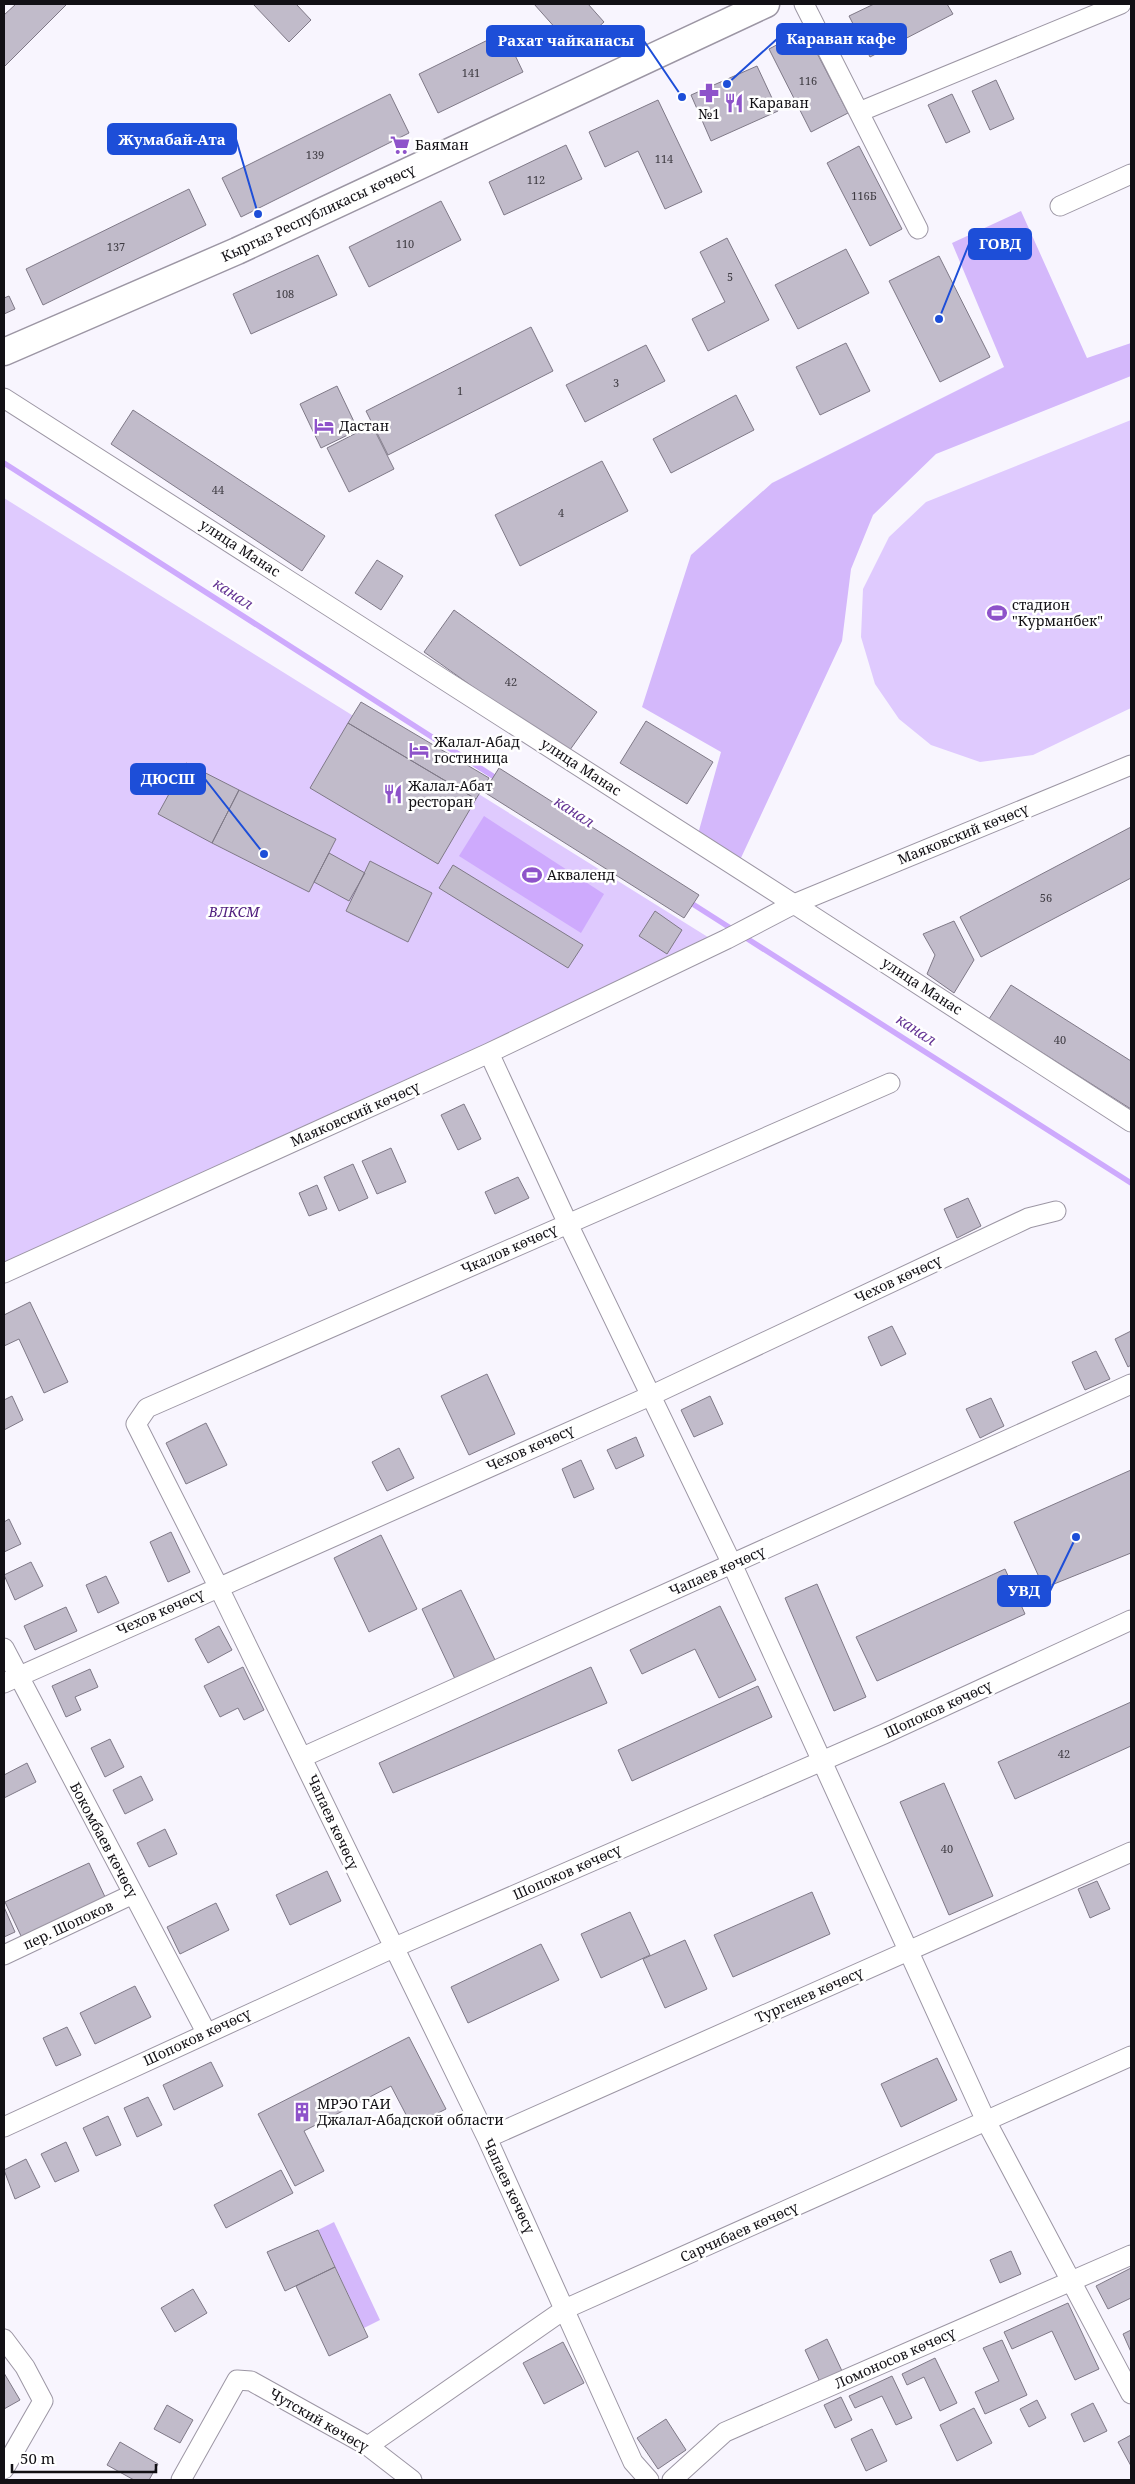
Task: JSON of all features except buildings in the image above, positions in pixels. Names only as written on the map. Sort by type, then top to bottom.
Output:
[{"type":"main road","name":"Кыргыз Республикасы көчөсү","points":[[4,352],[237,251],[766,4]]},
{"type":"street","points":[[804,4],[918,229]]},
{"type":"street","points":[[859,112],[1113,5]]},
{"type":"street","points":[[1060,206],[1131,174]]},
{"type":"street","name":"улица Манас","points":[[4,398],[1131,1122]]},
{"type":"street","name":"Маяковский көчөсү","points":[[4,1273],[489,1053],[727,939],[794,904],[1131,765]]},
{"type":"street","points":[[489,1053],[568,1224],[732,1564],[986,2121],[1131,2394]]},
{"type":"street","name":"Чкалов көчөсү","points":[[136,1424],[147,1408],[890,1083]]},
{"type":"street","name":"Чехов көчөсү","points":[[11,1680],[218,1586],[650,1396],[1028,1218],[1056,1211]]},
{"type":"street","name":"Чапаев көчөсү","points":[[302,1757],[1131,1384]]},
{"type":"street","name":"Чапаев көчөсү","points":[[136,1424],[218,1586],[487,2138],[566,2309],[633,2462],[649,2480]]},
{"type":"street","name":"Шопоков көчөсү","points":[[4,2126],[393,1948],[822,1760],[1131,1620]]},
{"type":"street","name":"Бокомбаев көчөсү","points":[[4,1648],[11,1680],[133,1894],[206,2032]]},
{"type":"street","name":"Тургенев көчөсү","points":[[487,2138],[1131,1852]]},
{"type":"street","name":"пер. Шопоков","points":[[4,1955],[133,1894]]},
{"type":"street","name":"Сарчибаев көчөсү","points":[[368,2446],[566,2309],[1131,2056]]},
{"type":"street","name":"Ломоносов көчөсү","points":[[672,2480],[726,2432],[1131,2255]]},
{"type":"street","points":[[4,2339],[25,2367],[43,2401],[4,2469]]},
{"type":"street","name":"Чутский көчөсү","points":[[181,2480],[237,2380],[251,2381],[368,2446],[412,2480]]},
{"type":"green space","name":"стадион \"Курманбек\"","points":[[1131,420],[1131,708],[1033,755],[980,762],[931,745],[899,719],[875,684],[861,637],[863,589],[889,537],[926,502]]},
{"type":"green space","name":"ВЛКСМ","points":[[4,498],[711,939],[500,1042],[4,1264]]},
{"type":"shaded area","points":[[1021,211],[1087,358],[1131,343],[1131,376],[936,454],[873,515],[851,569],[842,641],[740,860],[698,834],[721,752],[642,707],[691,555],[772,483],[1004,367],[952,243]]},
{"type":"shaded area","name":"Акваленд","points":[[484,816],[604,894],[581,933],[459,856]]},
{"type":"shaded area","points":[[334,2222],[380,2320],[364,2328],[318,2230]]},
{"type":"waterway","name":"канал","points":[[4,463],[499,780]]},
{"type":"waterway","name":"канал","points":[[688,901],[735,931]]},
{"type":"waterway","name":"канал","points":[[743,936],[1131,1183]]},
{"type":"place","name":"Караван кафе","points":[[727,84]]},
{"type":"place","name":"№1","points":[[709,93]]},
{"type":"place","name":"Рахат чайканасы","points":[[682,97]]},
{"type":"place","name":"Караван","points":[[734,103]]},
{"type":"place","name":"Баяман","points":[[400,145]]},
{"type":"place","name":"Жумабай-Ата","points":[[258,214]]},
{"type":"place","name":"ГОВД","points":[[939,319]]},
{"type":"place","name":"Дастан","points":[[324,426]]},
{"type":"place","name":"стадион \"Курманбек\"","points":[[997,613]]},
{"type":"place","name":"Жалал-Абад гостиница","points":[[419,750]]},
{"type":"place","name":"Жалал-Абат ресторан","points":[[393,794]]},
{"type":"place","name":"ДЮСШ","points":[[264,854]]},
{"type":"place","name":"Акваленд","points":[[532,875]]},
{"type":"place","name":"УВД","points":[[1076,1537]]},
{"type":"place","name":"МРЭО ГАИ Джалал-Абадской области","points":[[302,2112]]}]
